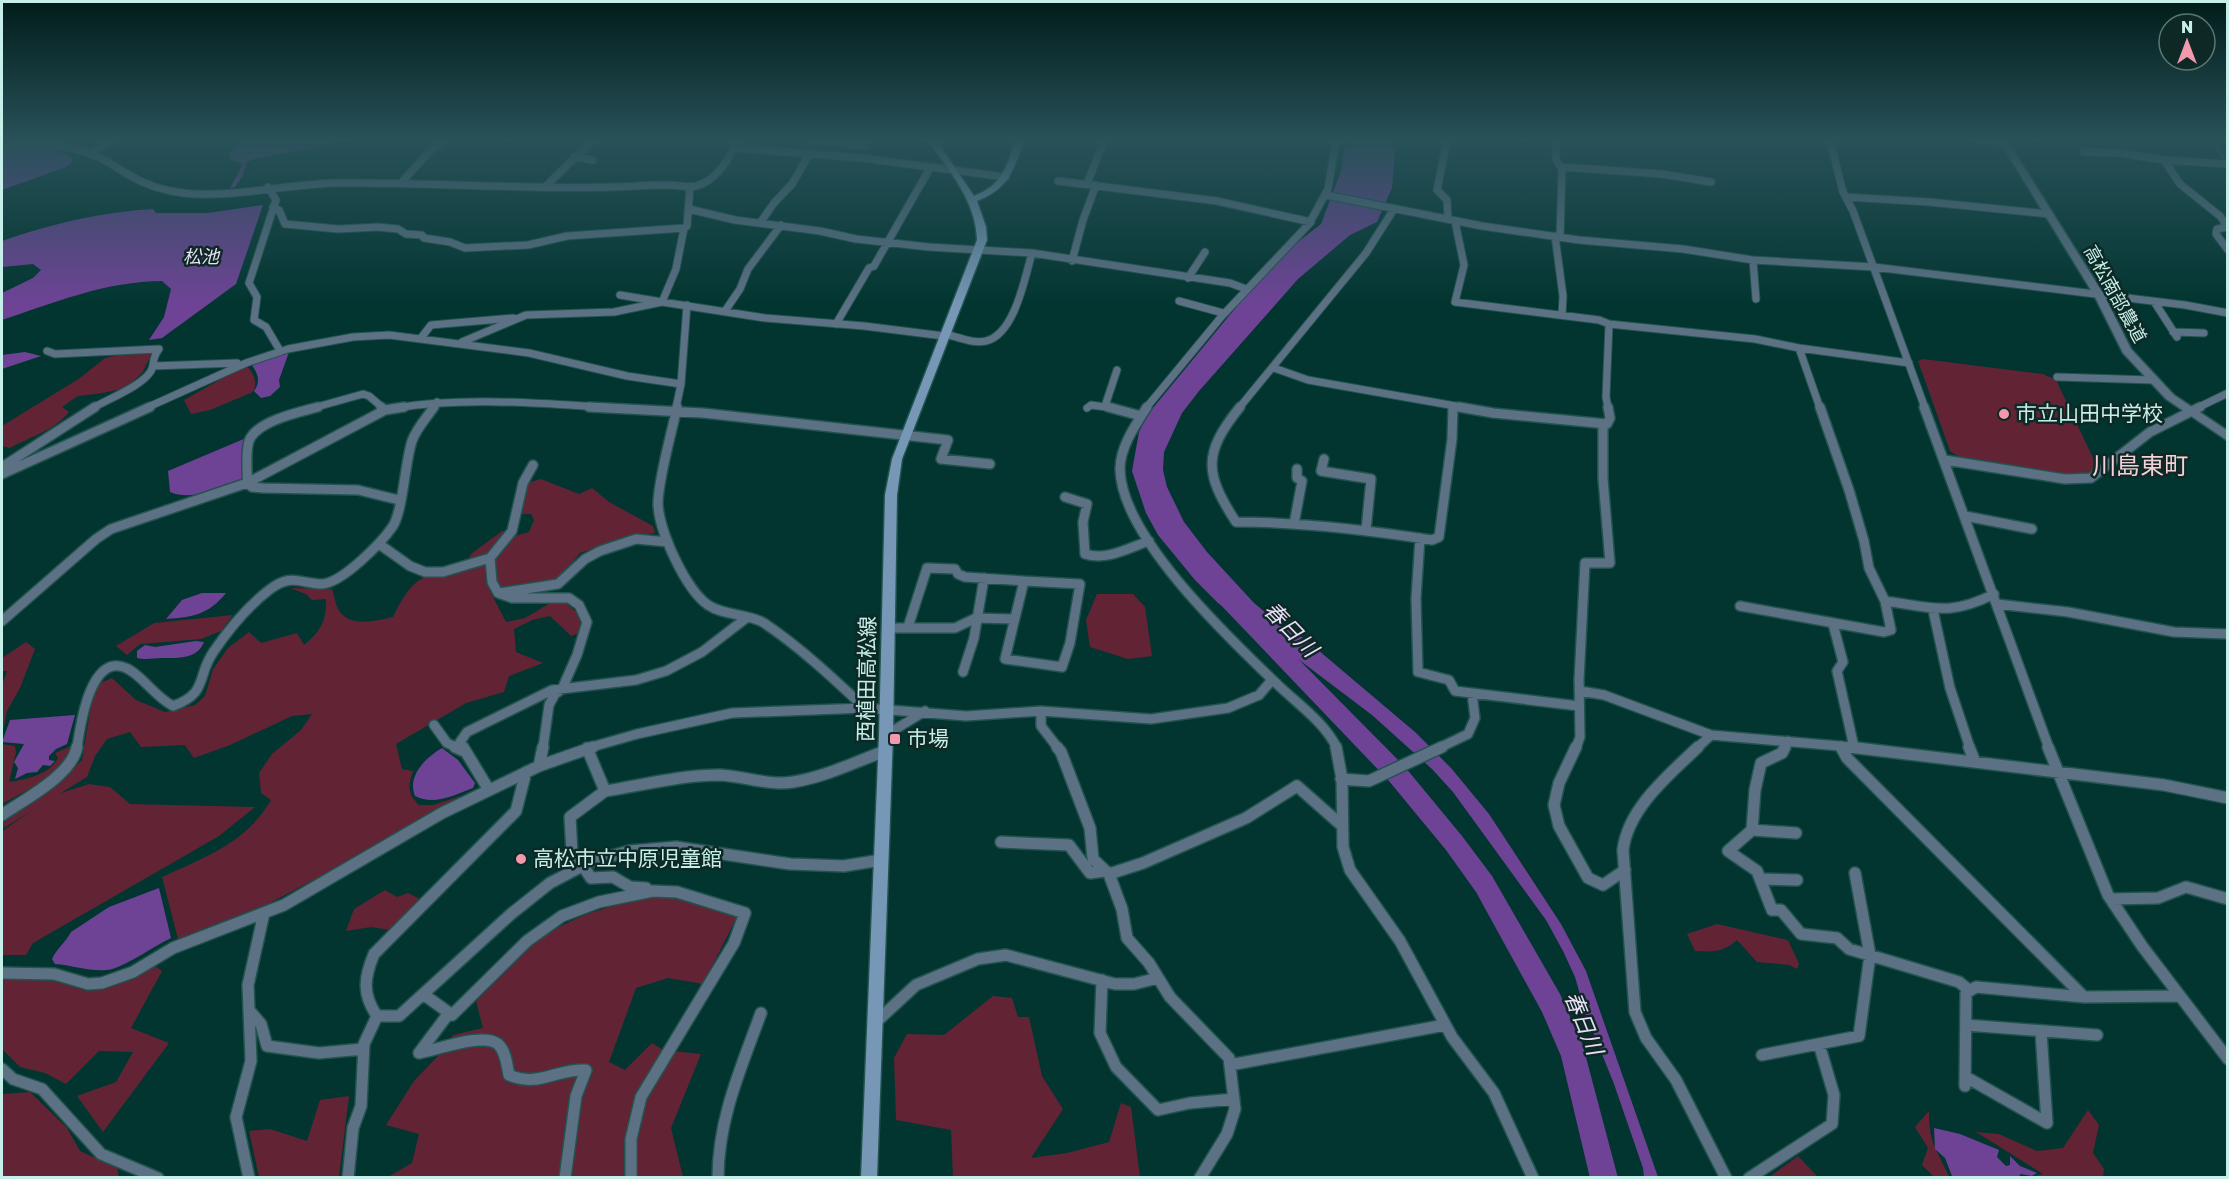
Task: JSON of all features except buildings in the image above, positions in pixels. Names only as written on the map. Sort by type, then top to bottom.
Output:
[{"type":"main road","name":"西植田高松線","points":[[869,1178],[886,735],[891,495],[897,459],[982,240],[982,222],[968,195]]},
{"type":"main road","points":[[971,200],[984,195]]},
{"type":"street","points":[[273,195],[276,200],[249,283],[257,297],[254,320],[266,327],[279,349]]},
{"type":"street","points":[[662,302],[676,269],[684,228],[687,226],[690,195]]},
{"type":"street","points":[[760,223],[782,195]]},
{"type":"street","points":[[836,324],[869,268],[874,266],[915,195]]},
{"type":"street","points":[[1072,261],[1092,195]]},
{"type":"street","points":[[1172,195],[1217,201],[1311,222]]},
{"type":"street","points":[[1328,195],[1452,220],[1558,237],[1683,249],[1753,260],[1874,267],[2185,305],[2228,313]]},
{"type":"street","points":[[1328,195],[1296,242],[1223,314],[1154,397],[1141,416],[1124,453],[1120,477],[1129,506],[1149,542],[1171,573],[1272,680],[1334,741],[1339,754],[1340,824],[1347,864],[1356,881],[1392,928],[1424,982],[1445,1025],[1497,1098],[1533,1178]]},
{"type":"street","points":[[1442,195],[1447,200],[1464,265],[1455,302],[1599,320],[1609,324],[1755,339],[1799,348],[1909,363]]},
{"type":"street","points":[[1560,195],[1558,237],[1563,296],[1562,315]]},
{"type":"street","name":"高松南部農道","points":[[2037,195],[2099,295],[2127,351],[2152,380],[2190,412],[2228,437]]},
{"type":"street","points":[[2194,195],[2220,216],[2225,223],[2226,227],[2217,229],[2216,234],[2228,250]]},
{"type":"street","points":[[2049,214],[1920,201],[1846,197],[1874,267],[2058,773],[2111,899],[2179,996],[2228,1059]]},
{"type":"street","points":[[273,207],[280,213],[285,224],[338,229],[378,227],[398,230],[405,234],[422,235],[424,238],[450,243],[459,248],[528,245],[567,236],[684,228]]},
{"type":"street","points":[[1392,208],[1366,253],[1221,430],[1213,453],[1214,477],[1220,498],[1236,522],[1366,530],[1432,540],[1439,537],[1452,439],[1453,406]]},
{"type":"street","points":[[689,209],[856,239],[977,251],[1032,253],[1072,261],[1230,283],[1246,289]]},
{"type":"street","points":[[725,311],[740,289],[748,269],[781,225]]},
{"type":"street","points":[[1188,278],[1205,252]]},
{"type":"street","points":[[620,295],[669,305],[687,305],[765,318],[944,335],[981,341],[995,338],[1009,321],[1032,253]]},
{"type":"street","points":[[1753,260],[1756,299]]},
{"type":"street","points":[[1179,301],[1223,314]]},
{"type":"street","points":[[421,338],[430,326],[548,313],[614,312],[662,302]]},
{"type":"street","points":[[2155,303],[2175,335],[2204,333]]},
{"type":"street","points":[[687,305],[681,384],[658,501],[660,520],[668,542],[679,566],[698,597],[711,607],[745,619],[762,622],[780,634],[865,708]]},
{"type":"street","points":[[460,343],[515,318]]},
{"type":"street","points":[[1274,368],[1308,380],[1492,413],[1607,424],[1610,418],[1606,398],[1609,324]]},
{"type":"street","points":[[2,474],[246,363],[288,349],[353,337],[390,335],[460,343],[529,353],[627,376],[681,384]]},
{"type":"street","points":[[1740,606],[1833,624],[1884,632],[1891,630],[1885,601],[1869,568],[1850,490],[1799,348]]},
{"type":"street","points":[[2,467],[98,405],[143,380],[153,366],[153,357],[159,349],[55,354],[47,351]]},
{"type":"street","points":[[153,366],[246,363]]},
{"type":"street","points":[[1105,406],[1117,370]]},
{"type":"street","points":[[2057,377],[2152,380]]},
{"type":"street","points":[[1945,460],[2065,479],[2091,478],[2150,432],[2228,393]]},
{"type":"street","points":[[247,483],[249,440],[266,424],[363,394],[369,396],[385,410]]},
{"type":"street","points":[[2,621],[96,539],[111,529],[247,483],[385,410],[437,402],[499,402],[674,411],[948,440],[941,459],[990,464]]},
{"type":"street","points":[[2,815],[62,772],[75,758],[83,707],[91,689],[104,670],[115,666],[127,668],[163,701],[173,706],[187,701],[197,692],[212,653],[238,619],[269,590],[285,580],[299,579],[321,584],[330,582],[354,566],[379,544],[396,523],[412,440],[437,402]]},
{"type":"street","points":[[1087,408],[1091,405],[1105,406],[1141,416]]},
{"type":"street","points":[[1603,424],[1603,480],[1610,563],[1585,563],[1579,706],[1580,737],[1559,783],[1554,805],[1559,826],[1588,878],[1603,885],[1625,870]]},
{"type":"street","points":[[1324,459],[1321,471],[1371,478],[1366,530]]},
{"type":"street","points":[[379,544],[410,566],[425,572],[443,572],[490,558],[512,531],[523,483],[534,465]]},
{"type":"street","points":[[1294,524],[1302,481],[1297,478],[1297,469]]},
{"type":"street","points":[[247,483],[252,487],[263,488],[358,490],[399,500]]},
{"type":"street","points":[[1065,497],[1087,504],[1083,522],[1085,554],[1091,557],[1104,557],[1149,542]]},
{"type":"street","points":[[1965,516],[2032,529]]},
{"type":"street","points":[[1420,538],[1416,598],[1418,672],[1449,680],[1455,691],[1579,706]]},
{"type":"street","points":[[498,593],[558,584],[585,559],[600,551],[636,540],[668,542]]},
{"type":"street","points":[[490,558],[492,582],[498,593],[512,598],[569,598],[579,605],[587,622],[562,689],[555,694],[549,705],[539,766]]},
{"type":"street","points":[[909,627],[927,568],[955,568],[958,574],[965,577],[1024,579],[1080,584],[1074,625],[1062,667],[1005,659],[1024,579]]},
{"type":"street","points":[[963,672],[972,652],[984,578]]},
{"type":"street","points":[[1885,601],[1910,603],[1933,610],[1961,610],[1994,594]]},
{"type":"street","points":[[1998,604],[2068,612],[2174,632],[2228,634]]},
{"type":"street","points":[[1933,610],[1961,725],[1975,762]]},
{"type":"street","points":[[887,628],[955,628],[976,618],[1014,619]]},
{"type":"street","points":[[489,790],[460,742],[467,732],[552,690],[636,680],[666,671],[702,652],[745,619]]},
{"type":"street","points":[[1833,624],[1843,662],[1837,670],[1854,747]]},
{"type":"street","points":[[2,973],[54,974],[88,984],[102,983],[133,972],[173,948],[264,914],[344,871],[442,813],[526,772],[615,739],[732,713],[865,708],[966,716],[1041,711],[1151,719],[1228,708],[1259,695],[1272,680]]},
{"type":"street","points":[[1580,691],[1604,695],[1711,735],[1854,747],[2164,784],[2228,798]]},
{"type":"street","points":[[1341,779],[1369,781],[1468,734],[1475,718],[1472,693]]},
{"type":"street","points":[[886,735],[925,711]]},
{"type":"street","points":[[1041,711],[1041,726],[1061,752],[1090,828],[1094,859],[1108,873],[1122,909],[1127,938],[1170,997],[1229,1058],[1235,1109],[1227,1134],[1200,1178]]},
{"type":"street","points":[[434,725],[447,743],[464,751]]},
{"type":"street","points":[[1711,735],[1697,747],[1644,806],[1626,830],[1623,849],[1635,1012],[1646,1038],[1676,1080],[1726,1178]]},
{"type":"street","points":[[1788,741],[1782,753],[1761,763],[1755,790],[1752,830],[1728,851],[1757,871],[1772,910],[1781,910],[1801,933],[1837,938],[1849,949],[1959,982],[1969,990]]},
{"type":"street","points":[[1841,746],[1848,758],[2084,997]]},
{"type":"street","points":[[587,748],[605,791]]},
{"type":"street","points":[[631,1178],[631,1140],[641,1097],[734,943],[745,913],[677,892],[630,887],[613,877],[591,878],[578,868],[570,817],[605,791],[688,778],[734,776],[759,782],[791,783],[818,776],[885,751]]},
{"type":"street","points":[[377,1016],[369,1004],[365,976],[374,954],[516,811],[526,772]]},
{"type":"street","points":[[1001,842],[1069,845],[1075,850],[1080,863],[1090,873],[1108,873],[1143,863],[1246,818],[1297,786],[1340,824]]},
{"type":"street","points":[[1752,830],[1796,833]]},
{"type":"street","points":[[377,1016],[399,1016],[511,914],[550,883],[578,868],[629,851],[676,847],[790,864],[844,866],[880,860]]},
{"type":"street","points":[[1762,1055],[1859,1036],[1870,955],[1855,873]]},
{"type":"street","points":[[1760,879],[1797,880]]},
{"type":"street","points":[[2111,899],[2158,898],[2186,887],[2228,899]]},
{"type":"street","points":[[423,994],[452,1015],[527,941],[562,916],[599,902],[653,891]]},
{"type":"street","points":[[249,1178],[236,1118],[251,1061],[248,985],[264,914]]},
{"type":"street","points":[[874,1023],[916,985],[978,958],[1006,955],[1115,984],[1134,984],[1158,978]]},
{"type":"street","points":[[1102,980],[1100,1033],[1116,1068],[1158,1110],[1190,1103],[1234,1098]]},
{"type":"street","points":[[2041,1032],[2047,1123],[1965,1082],[1966,993],[1969,990],[1976,987],[2084,997],[2179,996]]},
{"type":"street","points":[[249,1010],[261,1024],[267,1046],[319,1053],[363,1049]]},
{"type":"street","points":[[449,1013],[420,1053],[475,1040],[489,1040],[497,1043],[503,1050],[509,1075],[520,1082],[534,1083],[572,1068],[586,1070],[576,1096],[565,1178]]},
{"type":"street","points":[[718,1178],[718,1144],[724,1112],[761,1013]]},
{"type":"street","points":[[348,1178],[354,1128],[361,1106],[363,1049],[377,1016]]},
{"type":"street","points":[[1230,1065],[1445,1025]]},
{"type":"street","points":[[1965,1025],[2097,1035]]},
{"type":"street","points":[[1749,1178],[1832,1124],[1834,1095],[1819,1044]]},
{"type":"street","points":[[2,1068],[14,1079],[42,1089],[101,1154],[158,1178]]},
{"type":"shaded area","points":[[135,351],[153,351],[142,373],[126,388],[78,396],[62,407],[69,412],[56,424],[10,448],[2,446],[2,426],[80,378],[105,358]]},
{"type":"shaded area","points":[[1923,359],[2043,374],[2056,380],[2094,460],[2094,469],[2089,473],[2074,475],[1959,457],[1950,451],[1918,361]]},
{"type":"shaded area","points":[[246,365],[254,378],[253,392],[210,410],[191,414],[184,400]]},
{"type":"shaded area","points":[[541,479],[579,494],[592,488],[609,502],[653,526],[655,533],[624,537],[580,553],[564,573],[554,580],[489,589],[506,622],[525,618],[552,602],[567,604],[581,616],[582,632],[571,636],[550,616],[532,620],[514,629],[516,652],[543,663],[509,676],[504,692],[466,703],[396,744],[402,769],[413,771],[410,790],[412,797],[419,805],[433,805],[461,796],[413,827],[270,903],[178,939],[162,877],[223,847],[237,838],[261,815],[271,800],[261,793],[259,773],[272,754],[301,730],[312,714],[292,716],[230,745],[194,758],[185,745],[141,747],[130,732],[107,739],[95,756],[87,777],[2,829],[2,821],[61,779],[82,760],[92,699],[100,683],[112,678],[136,700],[165,712],[195,705],[205,696],[213,669],[228,648],[249,632],[261,643],[297,633],[304,645],[315,635],[324,619],[326,599],[312,600],[306,594],[290,588],[332,589],[338,609],[348,619],[355,621],[363,622],[393,617],[415,583],[426,577],[463,570],[471,554],[502,531],[514,536],[529,532],[534,520],[531,514],[520,514],[527,483]]},
{"type":"shaded area","points":[[1097,594],[1133,594],[1145,607],[1152,656],[1128,659],[1090,647],[1086,620]]},
{"type":"shaded area","points":[[233,615],[221,631],[201,639],[140,644],[127,655],[116,646],[154,623]]},
{"type":"shaded area","points":[[26,642],[35,649],[20,688],[7,711],[2,736],[2,685],[7,671],[2,671],[2,658]]},
{"type":"shaded area","points":[[2,744],[15,746],[16,752],[9,782],[30,778],[43,772],[58,758],[55,753],[71,746],[67,762],[37,785],[2,804]]},
{"type":"shaded area","points":[[89,784],[110,787],[130,804],[255,807],[219,836],[33,943],[26,955],[2,955],[2,831],[55,795]]},
{"type":"shaded area","points":[[385,890],[397,897],[408,893],[422,900],[390,930],[371,927],[346,931],[354,909]]},
{"type":"shaded area","points":[[659,895],[679,898],[737,917],[703,984],[668,978],[636,988],[609,1062],[625,1070],[652,1043],[663,1050],[701,1054],[671,1128],[683,1177],[388,1177],[412,1163],[419,1134],[386,1125],[414,1081],[438,1056],[453,1035],[483,1028],[476,1001],[510,964],[547,934],[577,918],[608,907]]},
{"type":"shaded area","points":[[1717,924],[1788,940],[1799,964],[1797,969],[1790,965],[1757,962],[1737,940],[1718,950],[1695,951],[1687,934]]},
{"type":"shaded area","points":[[155,966],[162,971],[131,1028],[169,1043],[103,1132],[77,1096],[116,1082],[133,1052],[99,1051],[66,1084],[45,1073],[20,1067],[2,1049],[2,978],[49,979],[83,990],[111,986]]},
{"type":"shaded area","points":[[993,996],[1012,998],[1018,1017],[1029,1017],[1042,1076],[1063,1109],[1031,1158],[1067,1153],[1109,1142],[1121,1103],[1131,1107],[1140,1177],[953,1177],[951,1130],[896,1120],[894,1058],[907,1034],[944,1035]]},
{"type":"shaded area","points":[[30,1092],[67,1128],[80,1151],[117,1168],[119,1177],[2,1177],[2,1094]]},
{"type":"shaded area","points":[[349,1096],[339,1177],[259,1177],[249,1131],[270,1129],[307,1141],[320,1100]]},
{"type":"shaded area","points":[[2088,1110],[2099,1125],[2093,1153],[2104,1169],[2103,1177],[2028,1177],[2043,1174],[1976,1132],[1999,1134],[2037,1151],[2063,1148]]},
{"type":"shaded area","points":[[1929,1111],[1932,1140],[1949,1177],[1934,1177],[1922,1165],[1928,1148],[1915,1127]]},
{"type":"shaded area","points":[[1798,1156],[1818,1177],[1769,1177]]},
{"type":"water","points":[[1332,195],[1389,195],[1377,222],[1350,235],[1298,279],[1182,413],[1164,452],[1163,470],[1167,487],[1184,522],[1207,552],[1254,603],[1278,623],[1305,639],[1415,732],[1451,768],[1489,814],[1561,924],[1586,971],[1658,1177],[1644,1177],[1643,1168],[1614,1084],[1585,1012],[1575,977],[1563,951],[1546,920],[1453,792],[1432,769],[1372,715],[1290,653],[1271,632],[1251,617],[1234,614],[1218,603],[1195,580],[1158,535],[1146,513],[1132,471],[1139,432],[1148,414],[1261,277],[1294,245],[1321,224]]},
{"type":"water","name":"松池","points":[[263,205],[236,284],[162,338],[149,340],[164,317],[171,289],[162,281],[101,289],[2,320],[2,293],[33,278],[41,270],[33,264],[2,267],[2,241],[57,224],[114,213],[153,209],[156,213],[208,213]]},
{"type":"water","points":[[25,352],[41,356],[2,369],[2,355]]},
{"type":"water","points":[[289,352],[279,380],[280,387],[270,396],[261,398],[254,391],[258,378],[251,364]]},
{"type":"water","points":[[246,438],[245,477],[241,480],[196,495],[170,492],[168,471]]},
{"type":"water","points":[[202,593],[226,593],[206,610],[184,617],[166,619],[182,600]]},
{"type":"water","points":[[196,641],[204,642],[201,648],[186,657],[137,658],[137,651],[145,645],[155,647]]},
{"type":"water","points":[[75,715],[67,744],[56,749],[49,756],[49,760],[55,761],[50,766],[43,765],[37,772],[27,773],[15,779],[18,768],[14,762],[24,744],[2,742],[10,720]]},
{"type":"water","points":[[442,748],[458,760],[475,783],[473,788],[437,800],[415,796],[413,781],[419,768]]},
{"type":"water","points":[[159,888],[171,938],[130,961],[107,970],[55,964],[52,959],[71,932],[109,907]]},
{"type":"water","points":[[1934,1128],[1960,1134],[1999,1150],[1997,1157],[2006,1166],[2010,1165],[2010,1156],[2020,1166],[2037,1173],[2032,1176],[2021,1174],[2017,1178],[1952,1176],[1945,1158],[1935,1149]]},
{"type":"waterway","name":"春日川","points":[[1224,596],[1397,774],[1454,843],[1484,884],[1551,1003],[1574,1055],[1604,1178]]},
{"type":"place","name":"市立山田中学校","points":[[2004,414]]},
{"type":"place","name":"市場","points":[[895,739]]},
{"type":"place","name":"高松市立中原児童館","points":[[521,859]]},
{"type":"district","name":"川島東町","points":[[2140,466]]}]
